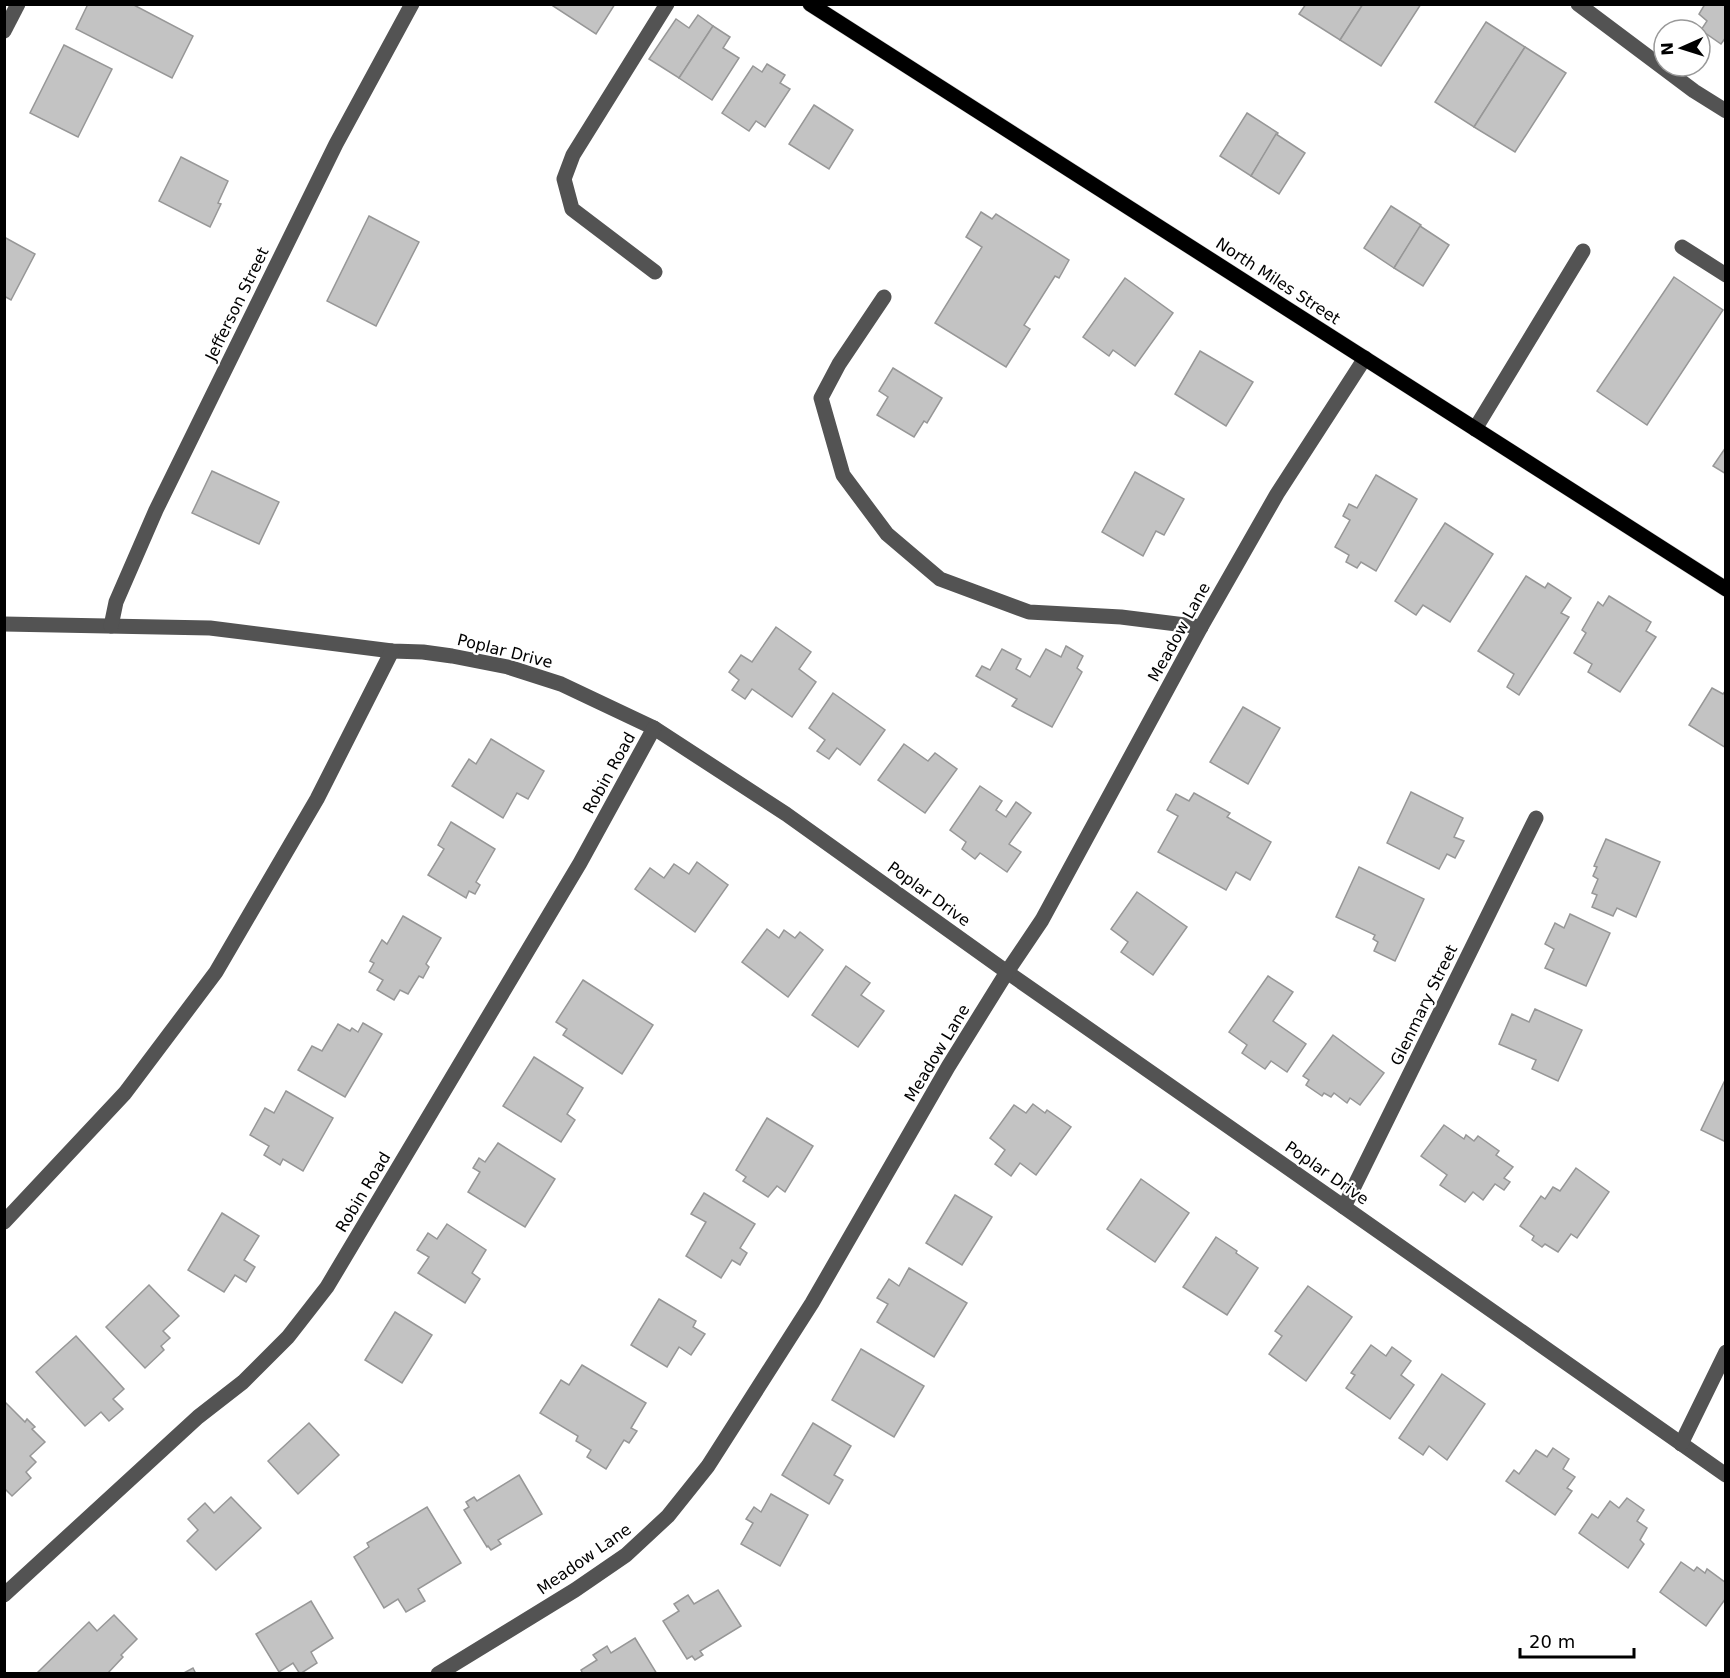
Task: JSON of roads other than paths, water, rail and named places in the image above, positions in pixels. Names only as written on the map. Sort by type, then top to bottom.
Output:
[{"type":"main road","name":"North Miles Street","points":[[810,4],[1574,490],[1725,589]]},
{"type":"street","points":[[4,31],[18,4]]},
{"type":"street","name":"Jefferson Street","points":[[111,626],[116,602],[156,510],[336,144],[412,4]]},
{"type":"street","points":[[655,272],[572,209],[564,179],[573,155],[667,4]]},
{"type":"street","points":[[1578,4],[1694,91],[1725,111]]},
{"type":"street","points":[[1682,247],[1725,275]]},
{"type":"street","points":[[1475,429],[1583,252]]},
{"type":"street","points":[[884,297],[839,364],[820,398],[843,475],[887,534],[940,579],[1029,612],[1121,617],[1201,627]]},
{"type":"street","name":"Meadow Lane","points":[[438,1674],[575,1590],[626,1555],[668,1516],[708,1466],[812,1303],[948,1067],[1042,920],[1201,627],[1277,494],[1365,358]]},
{"type":"street","name":"Poplar Drive","points":[[4,624],[210,628],[392,651],[452,656],[508,668],[561,684],[654,728],[786,814],[1007,972],[1725,1475]]},
{"type":"street","points":[[4,1222],[125,1093],[216,972],[317,799],[392,651]]},
{"type":"street","name":"Robin Road","points":[[4,1595],[198,1417],[243,1382],[288,1337],[327,1287],[580,863],[654,728]]},
{"type":"street","name":"Glenmary Street","points":[[1344,1207],[1536,818]]},
{"type":"street","points":[[1682,1444],[1725,1352]]}]
